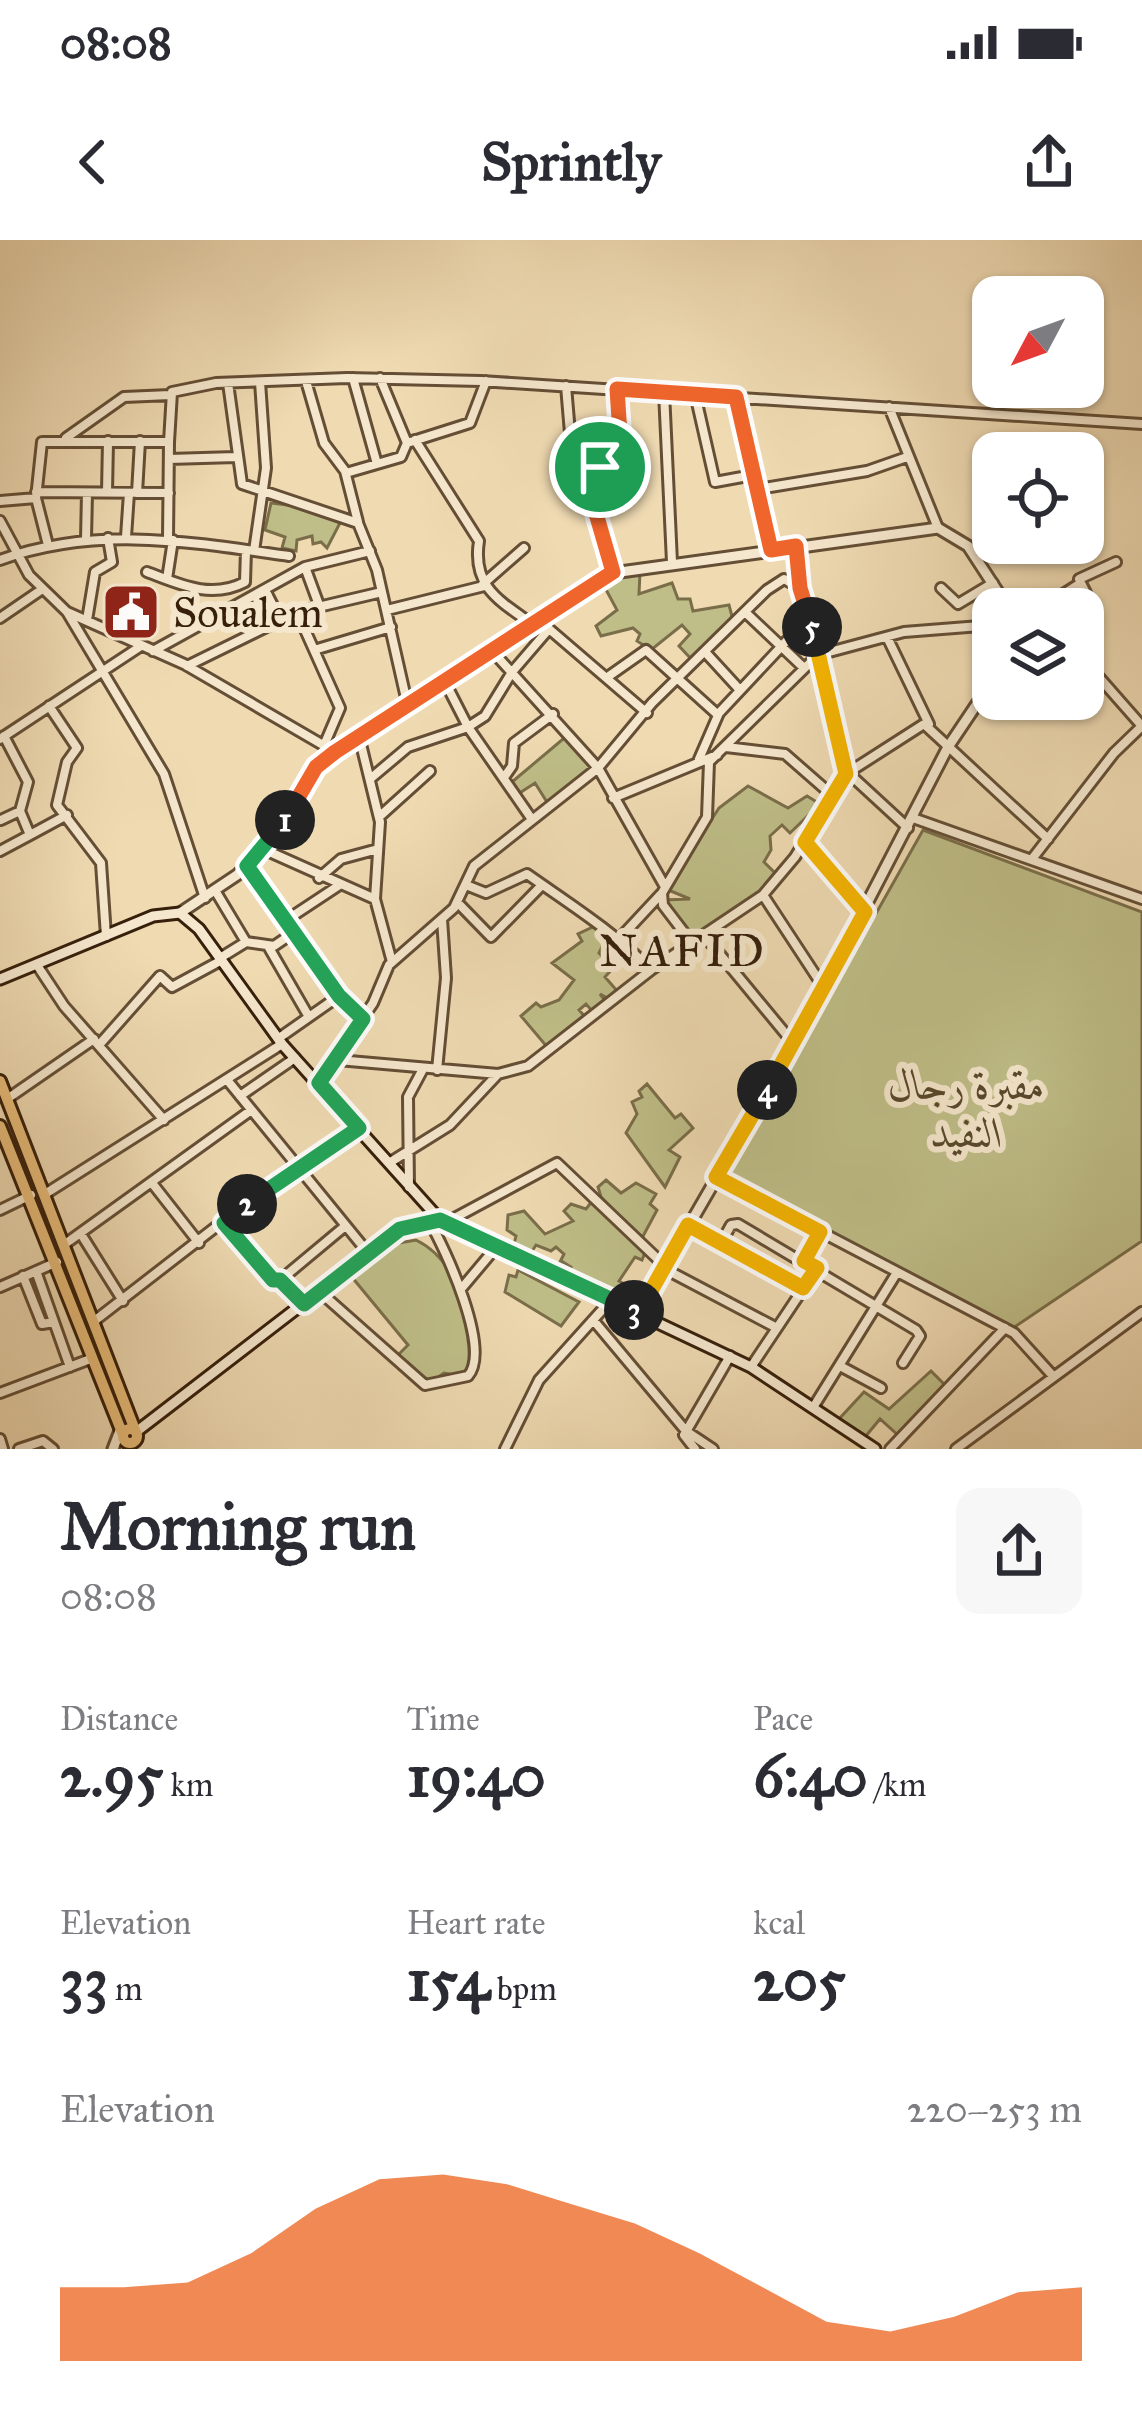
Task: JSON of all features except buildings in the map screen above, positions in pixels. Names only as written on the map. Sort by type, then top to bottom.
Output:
[{"type":"main road","points":[[0,1081],[58,1262],[131,1438]]},
{"type":"main road","points":[[0,1126],[65,1244],[131,1438]]},
{"type":"street","points":[[353,378],[376,464]]},
{"type":"street","points":[[167,579],[170,395],[176,389],[353,378],[486,381],[1142,424]]},
{"type":"street","points":[[380,378],[411,442],[479,541],[476,565],[483,585],[550,629],[647,713]]},
{"type":"street","points":[[306,381],[324,443],[346,473],[387,610],[408,707]]},
{"type":"street","points":[[346,473],[405,455],[411,442],[470,423],[486,381]]},
{"type":"street","points":[[147,572],[184,588],[230,590],[246,579],[265,488],[260,382]]},
{"type":"street","points":[[228,383],[242,484],[358,523]]},
{"type":"street","points":[[566,386],[575,492],[578,497],[595,495]]},
{"type":"street","points":[[617,389],[619,436],[630,485]]},
{"type":"street","points":[[664,392],[672,562]]},
{"type":"street","points":[[64,440],[98,420],[115,401],[138,394],[170,395]]},
{"type":"street","points":[[695,394],[716,482],[753,475]]},
{"type":"street","points":[[736,397],[771,550]]},
{"type":"street","points":[[889,406],[938,527],[968,545],[996,588]]},
{"type":"street","points":[[613,572],[601,540],[595,495],[602,451],[619,436]]},
{"type":"street","points":[[48,545],[36,495],[39,446],[47,438],[169,442]]},
{"type":"street","points":[[107,492],[108,441]]},
{"type":"street","points":[[126,537],[140,441]]},
{"type":"street","points":[[758,489],[867,471],[907,457]]},
{"type":"street","points":[[169,459],[236,458]]},
{"type":"street","points":[[86,539],[87,492]]},
{"type":"street","points":[[0,501],[87,492],[169,493]]},
{"type":"street","points":[[0,521],[41,590],[67,611],[187,666],[335,752]]},
{"type":"street","points":[[0,979],[153,916],[180,914],[206,900],[263,850],[316,767],[495,654],[613,572],[938,527]]},
{"type":"street","points":[[0,560],[48,545],[126,537],[290,556]]},
{"type":"street","points":[[87,620],[95,572],[112,562],[107,538]]},
{"type":"street","points":[[796,546],[800,588],[846,774],[911,823],[1032,859],[1142,899]]},
{"type":"street","points":[[387,610],[483,585],[524,548]]},
{"type":"street","points":[[153,651],[305,567],[370,551]]},
{"type":"street","points":[[1073,588],[1082,577],[1115,562]]},
{"type":"street","points":[[305,567],[319,605]]},
{"type":"street","points":[[319,1083],[363,1019],[392,962],[457,902],[474,866],[598,768],[678,680],[780,580],[800,588]]},
{"type":"street","points":[[941,588],[958,604],[993,583]]},
{"type":"street","points":[[1079,584],[1081,588]]},
{"type":"street","points":[[0,618],[41,590]]},
{"type":"street","points":[[266,592],[281,621]]},
{"type":"street","points":[[187,666],[297,612],[382,592]]},
{"type":"street","points":[[67,611],[175,796],[186,851],[206,900]]},
{"type":"street","points":[[297,612],[340,708],[325,743]]},
{"type":"street","points":[[745,612],[804,668]]},
{"type":"street","points":[[699,759],[718,715],[778,644],[809,616]]},
{"type":"street","points":[[314,650],[391,627]]},
{"type":"street","points":[[620,938],[664,890],[706,817],[705,771],[818,655],[887,637],[972,627]]},
{"type":"street","points":[[370,779],[408,746],[468,728],[488,713],[512,672],[550,629]]},
{"type":"street","points":[[887,637],[929,725],[1048,839]]},
{"type":"street","points":[[30,835],[20,811],[28,782],[2,737],[142,645]]},
{"type":"street","points":[[609,676],[644,650],[718,715]]},
{"type":"street","points":[[706,653],[739,689]]},
{"type":"street","points":[[495,654],[598,768],[664,890],[663,905],[692,943]]},
{"type":"street","points":[[1032,859],[1142,726],[1104,683]]},
{"type":"street","points":[[446,684],[468,728],[531,818]]},
{"type":"street","points":[[49,706],[77,748],[67,761],[57,805],[101,863],[106,936]]},
{"type":"street","points":[[639,1312],[794,1044],[949,747],[972,712]]},
{"type":"street","points":[[505,776],[512,766],[514,743],[553,714]]},
{"type":"street","points":[[338,1060],[498,1074],[528,1066],[651,970],[763,895],[805,842],[846,774],[929,725]]},
{"type":"street","points":[[359,736],[379,817],[375,899],[392,962]]},
{"type":"street","points":[[613,798],[721,751],[785,754],[833,796]]},
{"type":"street","points":[[379,817],[430,771]]},
{"type":"street","points":[[1,820],[20,811]]},
{"type":"street","points":[[0,851],[67,814]]},
{"type":"street","points":[[805,842],[865,912]]},
{"type":"street","points":[[319,878],[341,859],[378,849]]},
{"type":"street","points":[[263,850],[375,899]]},
{"type":"street","points":[[247,866],[339,996],[363,1019]]},
{"type":"street","points":[[466,886],[483,893],[525,874],[620,938],[651,970]]},
{"type":"street","points":[[457,902],[491,937],[542,885]]},
{"type":"street","points":[[285,920],[338,886]]},
{"type":"street","points":[[216,892],[246,942]]},
{"type":"street","points":[[763,895],[824,988]]},
{"type":"street","points":[[180,914],[221,959],[280,1041],[439,1220],[751,1367],[874,1449]]},
{"type":"street","points":[[437,1070],[446,966],[442,919]]},
{"type":"street","points":[[8,1099],[97,1042],[160,976],[172,987],[246,942],[268,946],[293,933]]},
{"type":"street","points":[[704,935],[794,1044]]},
{"type":"street","points":[[268,946],[309,1017]]},
{"type":"street","points":[[37,965],[164,1120]]},
{"type":"street","points":[[0,1210],[38,1194],[228,1081],[339,996]]},
{"type":"street","points":[[240,1096],[295,1058]]},
{"type":"street","points":[[402,1228],[413,1194],[407,1152],[408,1097],[423,1069]]},
{"type":"street","points":[[389,1163],[450,1125],[498,1074]]},
{"type":"street","points":[[228,1081],[369,1254]]},
{"type":"street","points":[[65,1244],[250,1111]]},
{"type":"street","points":[[93,1322],[359,1128]]},
{"type":"street","points":[[113,1449],[402,1228],[439,1220],[556,1163],[664,1267],[777,1328]]},
{"type":"street","points":[[716,1177],[1005,1328],[1053,1376]]},
{"type":"street","points":[[152,1184],[199,1244]]},
{"type":"street","points":[[320,1292],[398,1364],[431,1387],[462,1379],[475,1370],[461,1289],[439,1220]]},
{"type":"street","points":[[224,1223],[273,1280],[280,1280],[344,1226]]},
{"type":"street","points":[[721,1243],[736,1223],[920,1334],[904,1364]]},
{"type":"street","points":[[688,1225],[803,1288]]},
{"type":"street","points":[[804,1261],[820,1232]]},
{"type":"street","points":[[81,1234],[123,1301]]},
{"type":"street","points":[[461,1289],[498,1245]]},
{"type":"street","points":[[0,1287],[58,1262]]},
{"type":"street","points":[[751,1367],[817,1268]]},
{"type":"street","points":[[36,1271],[70,1367]]},
{"type":"street","points":[[814,1406],[896,1274]]},
{"type":"street","points":[[23,1276],[42,1324],[54,1322]]},
{"type":"street","points":[[280,1280],[304,1304]]},
{"type":"street","points":[[505,1449],[539,1380],[611,1300]]},
{"type":"street","points":[[956,1449],[1142,1312]]},
{"type":"street","points":[[594,1321],[686,1431],[713,1449]]},
{"type":"street","points":[[890,1449],[1005,1328]]},
{"type":"street","points":[[695,1449],[684,1441],[686,1431],[730,1356]]},
{"type":"street","points":[[0,1393],[94,1357]]},
{"type":"street","points":[[840,1366],[881,1388]]},
{"type":"street","points":[[0,1438],[3,1449]]},
{"type":"street","points":[[19,1449],[43,1442],[53,1449]]},
{"type":"green space","points":[[271,503],[305,507],[340,523],[327,548],[321,542],[313,544],[312,536],[297,540],[296,551],[282,548],[285,537],[265,530]]},
{"type":"green space","points":[[640,572],[639,594],[672,583],[678,599],[690,599],[693,611],[729,605],[733,620],[694,662],[679,646],[690,634],[682,625],[651,650],[637,641],[640,634],[633,628],[601,636],[596,626],[617,610],[603,584]]},
{"type":"green space","points":[[569,734],[594,769],[547,802],[535,783],[518,794],[512,782]]},
{"type":"green space","points":[[748,786],[788,808],[807,796],[820,804],[790,833],[782,825],[770,836],[771,850],[764,862],[775,873],[763,890],[692,939],[683,937],[664,900],[690,899],[666,889],[719,808]]},
{"type":"green space","name":"مقبرة رجال النفيد","points":[[923,830],[1142,912],[1142,1241],[1013,1328],[726,1180]]},
{"type":"green space","points":[[595,926],[608,935],[599,953],[613,968],[605,977],[619,993],[611,1000],[600,994],[606,1002],[594,1013],[586,1004],[579,1010],[587,1019],[548,1048],[521,1016],[536,1003],[541,1007],[559,1000],[574,980],[552,963],[582,941],[578,934]]},
{"type":"green space","points":[[647,1084],[675,1118],[681,1114],[693,1128],[669,1150],[680,1157],[665,1187],[626,1133],[637,1114],[632,1102],[642,1097],[639,1091]]},
{"type":"green space","points":[[606,1180],[621,1193],[636,1183],[656,1194],[650,1204],[657,1210],[641,1240],[601,1197],[598,1187]]},
{"type":"green space","points":[[593,1200],[646,1250],[642,1260],[635,1257],[619,1281],[634,1290],[630,1301],[592,1280],[587,1289],[566,1278],[571,1267],[563,1262],[555,1272],[564,1254],[556,1247],[551,1251],[536,1245],[529,1256],[513,1248],[516,1236],[507,1230],[508,1215],[524,1211],[545,1234],[573,1221],[564,1211],[571,1204],[586,1209]]},
{"type":"green space","points":[[416,1240],[432,1250],[453,1278],[473,1367],[461,1376],[444,1373],[428,1384],[394,1359],[408,1345],[351,1276],[399,1243]]},
{"type":"green space","points":[[518,1270],[579,1302],[561,1326],[505,1292],[509,1275],[516,1277]]},
{"type":"green space","points":[[931,1371],[946,1386],[899,1436],[880,1419],[865,1437],[839,1419],[864,1392],[889,1409]]},
{"type":"place","name":"Soualem","points":[[131,612]]},
{"type":"district","name":"NAFID","points":[[683,950]]},
{"type":"route","points":[[617,389],[736,397],[771,550],[796,546],[800,588],[846,774],[805,842],[865,912],[716,1177],[820,1232],[804,1261],[817,1268],[803,1288],[688,1225],[639,1312],[459,1224],[432,1220],[400,1229],[304,1304],[280,1280],[273,1280],[224,1223],[279,1178],[359,1128],[319,1083],[363,1019],[339,996],[247,866],[269,843],[316,767],[495,654],[523,629],[613,572],[593,503],[600,467],[605,446],[620,434],[617,389]]}]
